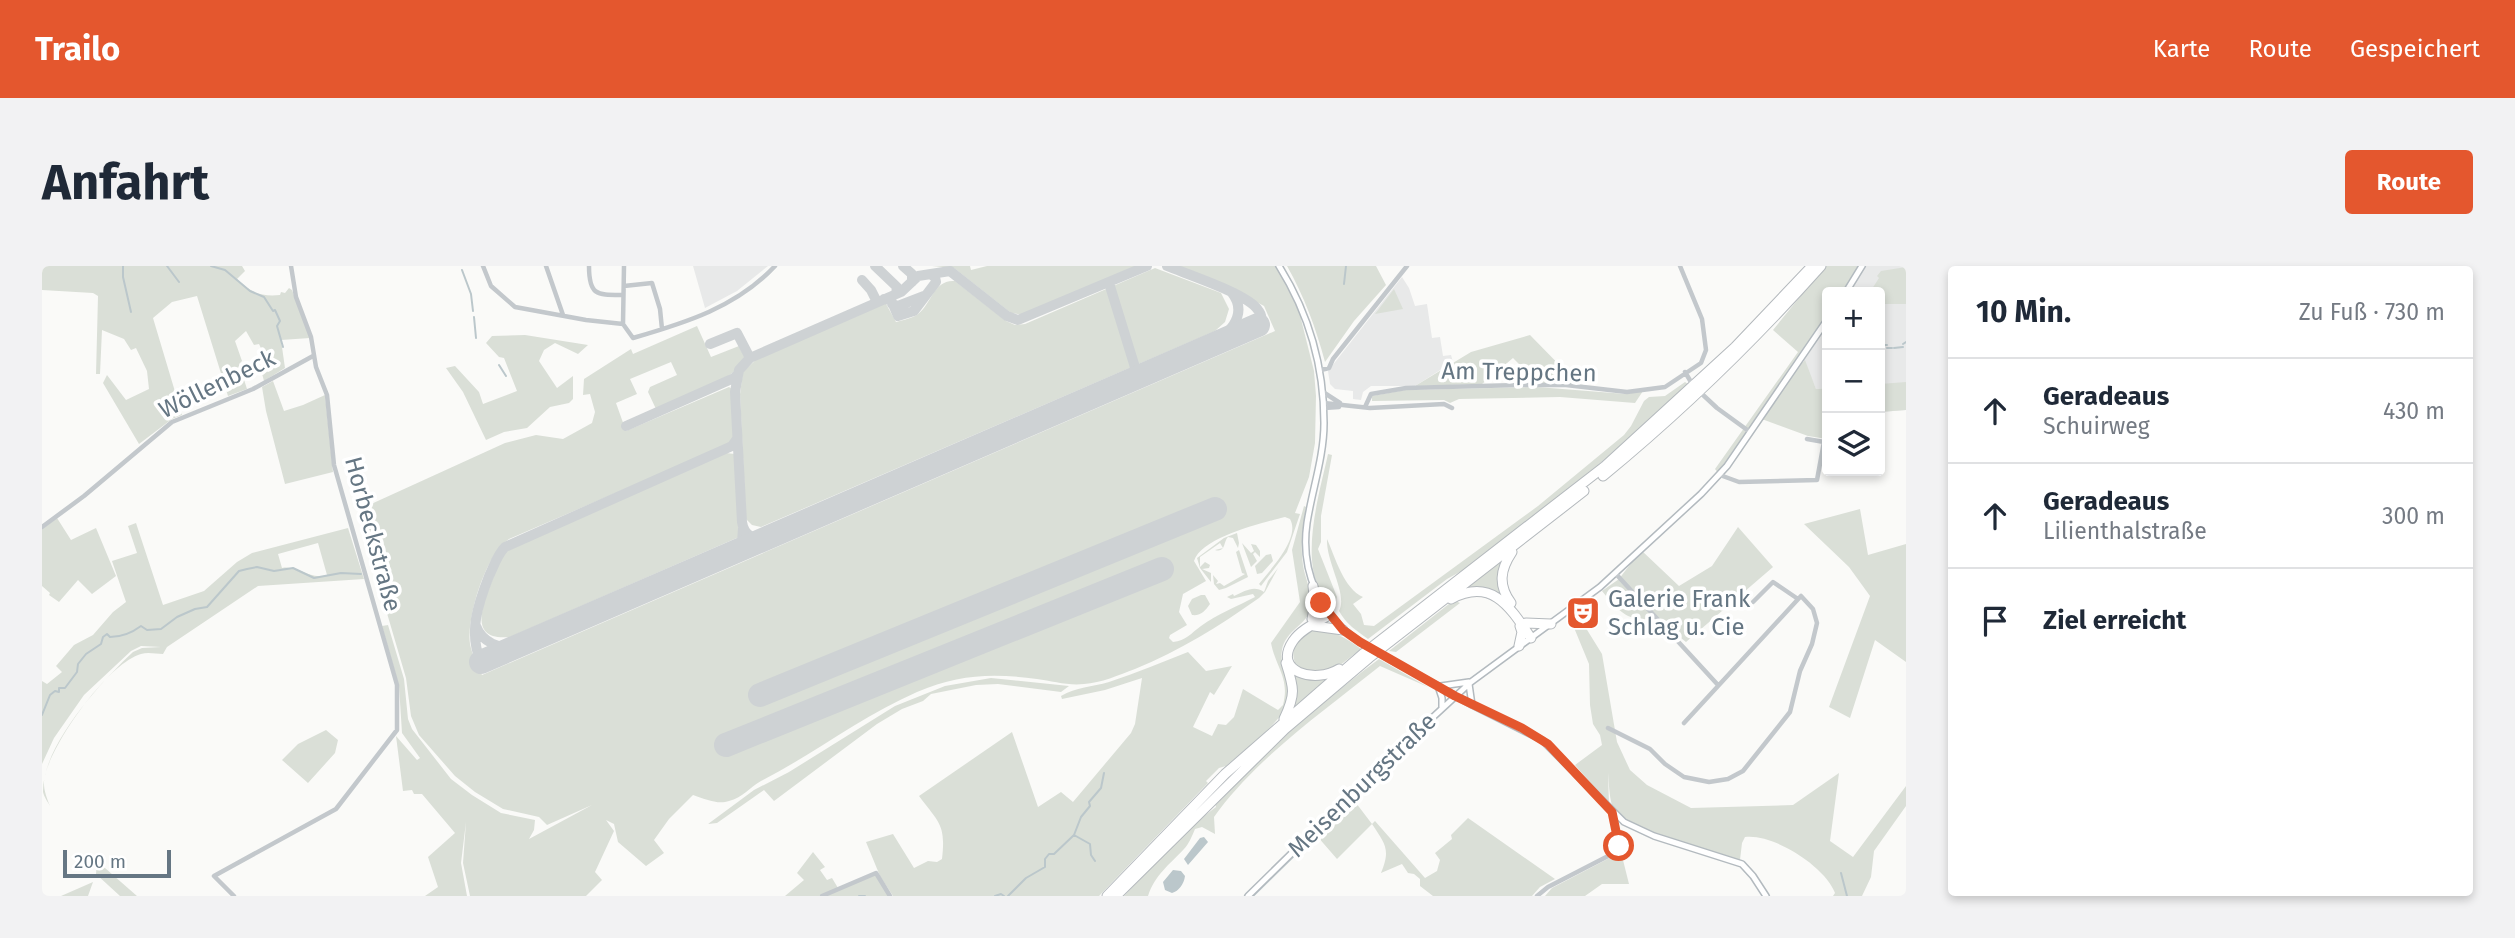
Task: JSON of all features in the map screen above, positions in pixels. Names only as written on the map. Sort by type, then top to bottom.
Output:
[{"type":"highway","points":[[1107,896],[1195,803],[1281,724],[1364,653],[1605,466],[1735,347],[1812,266]]},
{"type":"highway","points":[[1116,896],[1285,729],[1340,681],[1516,545],[1662,426],[1741,350],[1821,266]]},
{"type":"highway","points":[[1516,545],[1503,567],[1502,584],[1508,600],[1532,637]]},
{"type":"highway","points":[[1313,586],[1315,604],[1312,622],[1289,650],[1293,667],[1304,676],[1318,677],[1332,673],[1364,653]]},
{"type":"highway","points":[[1429,612],[1461,594],[1481,590],[1501,600],[1523,624],[1551,624]]},
{"type":"highway","points":[[1281,724],[1291,706],[1294,689],[1285,659],[1285,647],[1291,636],[1327,612]]},
{"type":"highway","points":[[1312,622],[1343,630]]},
{"type":"highway","points":[[1519,646],[1523,624]]},
{"type":"main road","points":[[1279,266],[1309,325],[1321,370],[1324,405],[1322,448],[1306,533],[1306,555],[1313,586],[1327,612],[1343,630],[1360,642],[1455,696],[1522,728],[1548,744],[1624,822],[1646,833],[1742,864],[1766,896]]},
{"type":"main road","points":[[1849,287],[1862,266]]},
{"type":"main road","name":"Meisenburgstraße","points":[[1248,896],[1455,696],[1616,574],[1720,475],[1822,327]]},
{"type":"main road","points":[[1438,686],[1470,683],[1472,705]]},
{"type":"main road","points":[[1438,686],[1442,708]]},
{"type":"street","name":"Horbeckstraße","points":[[234,896],[214,876],[336,809],[397,730],[397,685],[334,465],[330,407],[313,356],[312,337],[296,297],[291,266]]},
{"type":"street","points":[[483,266],[497,293],[515,307],[623,324]]},
{"type":"street","points":[[546,266],[563,315]]},
{"type":"street","points":[[589,266],[589,284],[595,292],[601,295],[623,295]]},
{"type":"street","points":[[624,266],[623,324],[633,338],[695,319],[756,284],[775,266]]},
{"type":"street","points":[[1321,370],[1329,368],[1333,359],[1407,266]]},
{"type":"street","points":[[1680,266],[1702,319],[1706,342],[1704,360],[1685,372],[1691,382]]},
{"type":"street","points":[[624,286],[648,282],[654,287],[662,329]]},
{"type":"street","name":"Wöllenbeck","points":[[42,527],[85,496],[172,422],[253,388],[313,356]]},
{"type":"street","name":"Am Treppchen","points":[[1365,407],[1371,394],[1406,388],[1566,385],[1627,392],[1665,387],[1685,372]]},
{"type":"street","points":[[1323,392],[1344,406]]},
{"type":"street","points":[[1702,394],[1750,432]]},
{"type":"street","points":[[1324,405],[1365,407],[1444,404],[1452,408]]},
{"type":"street","points":[[1324,405],[1335,408],[1344,406]]},
{"type":"street","points":[[1324,423],[1335,408]]},
{"type":"street","points":[[1807,439],[1822,441]]},
{"type":"street","points":[[1720,475],[1739,482],[1817,481],[1822,459]]},
{"type":"street","points":[[1616,574],[1718,685]]},
{"type":"street","points":[[1608,728],[1650,749],[1664,764],[1684,777],[1709,782],[1728,779],[1744,771],[1790,712],[1800,671],[1812,644],[1817,623],[1814,609],[1776,582],[1770,584],[1753,602]]},
{"type":"street","points":[[1684,723],[1800,598]]},
{"type":"street","points":[[1537,896],[1548,887],[1614,853],[1619,846],[1612,812]]},
{"type":"street","points":[[822,896],[876,873],[890,896]]},
{"type":"shaded area","points":[[42,266],[242,266],[245,271],[237,279],[251,290],[261,294],[280,295],[289,288],[292,290],[310,338],[281,340],[285,368],[264,381],[260,366],[268,363],[259,344],[254,345],[246,331],[235,341],[247,389],[228,396],[197,296],[172,302],[153,318],[182,415],[172,419],[139,444],[103,383],[107,375],[126,400],[149,389],[147,371],[136,348],[131,350],[124,339],[102,330],[100,374],[96,374],[98,296],[93,293],[42,290]]},
{"type":"shaded area","points":[[693,266],[768,266],[737,291],[705,308]]},
{"type":"shaded area","points":[[932,266],[970,266],[971,270],[987,266],[1138,266],[1025,315],[1011,313],[954,268]]},
{"type":"shaded area","points":[[1177,266],[1277,266],[1302,317],[1314,371],[1315,443],[1309,477],[1295,513],[1300,514],[1287,552],[1261,586],[1259,584],[1288,544],[1292,527],[1290,519],[1285,517],[1248,527],[1208,545],[1199,552],[1194,561],[1206,581],[1183,594],[1179,612],[1187,625],[1169,638],[1173,642],[1181,640],[1214,618],[1255,597],[1253,594],[1231,599],[1227,597],[1233,594],[1234,596],[1253,589],[1264,592],[1278,568],[1265,592],[1259,598],[1184,646],[1152,662],[1103,680],[1072,684],[1021,677],[976,676],[917,692],[857,724],[734,800],[716,802],[693,795],[669,819],[654,840],[664,853],[646,866],[618,842],[614,824],[606,820],[614,831],[595,872],[602,880],[586,896],[470,896],[463,863],[466,822],[461,863],[467,896],[425,896],[438,887],[428,857],[455,833],[422,794],[414,794],[412,790],[403,791],[396,736],[417,760],[420,758],[402,733],[399,686],[382,626],[388,625],[404,679],[408,719],[412,729],[451,779],[501,813],[535,820],[529,839],[592,805],[547,825],[539,817],[503,809],[455,776],[419,735],[411,716],[406,678],[362,528],[362,515],[369,505],[505,443],[536,435],[563,439],[592,423],[595,412],[590,394],[583,395],[584,379],[631,349],[633,354],[697,326],[711,357],[739,346],[744,356],[733,372],[707,388],[656,409],[648,392],[650,387],[677,375],[671,362],[630,379],[637,394],[616,403],[626,431],[729,387],[732,389],[734,437],[729,444],[509,539],[501,546],[485,572],[471,619],[470,644],[482,675],[1275,331],[1264,306],[1223,284]]},
{"type":"shaded area","points":[[1287,266],[1376,266],[1386,285],[1354,321],[1325,362],[1309,312]]},
{"type":"shaded area","points":[[1825,266],[1862,266],[1849,287],[1822,287],[1822,326],[1780,387],[1805,360],[1816,389],[1822,388],[1822,438],[1808,436],[1759,418],[1719,474],[1715,469],[1798,352],[1773,330]]},
{"type":"shaded area","points":[[1862,266],[1906,266],[1906,410],[1885,412],[1888,384],[1885,384],[1885,287],[1849,287]]},
{"type":"shaded area","points":[[1906,267],[1906,304],[1885,304],[1885,287],[1873,287],[1881,271]]},
{"type":"shaded area","points":[[1155,268],[1221,293],[1229,309],[1225,322],[1215,331],[761,527],[752,525],[746,519],[740,394],[743,372],[761,355],[885,302],[896,322],[911,318],[923,309],[942,284],[948,281],[955,281],[1015,325],[1025,324]]},
{"type":"shaded area","points":[[1402,277],[1415,306],[1427,304],[1432,338],[1440,337],[1443,356],[1451,355],[1453,362],[1415,386],[1371,386],[1363,392],[1361,400],[1353,399],[1353,391],[1335,389],[1330,384],[1328,371]]},
{"type":"shaded area","points":[[1394,289],[1403,309],[1375,314]]},
{"type":"shaded area","points":[[1822,326],[1822,388],[1816,389],[1801,355]]},
{"type":"shaded area","points":[[525,335],[588,345],[578,354],[555,343],[544,350],[539,361],[557,388],[573,376],[573,399],[569,403],[550,407],[527,428],[504,432],[486,440],[463,392],[446,368],[455,366],[479,392],[483,404],[517,391],[504,358],[499,357],[486,343],[492,336]]},
{"type":"shaded area","points":[[1530,335],[1578,384],[1539,384],[1513,358],[1482,384],[1415,386],[1471,352]]},
{"type":"shaded area","points":[[273,381],[284,411],[325,395],[333,472],[285,484],[262,387]]},
{"type":"shaded area","points":[[1685,382],[1688,384],[1619,448],[1545,508],[1368,639],[1342,616],[1339,611],[1341,596],[1327,539],[1345,580],[1363,597],[1353,604],[1361,614],[1364,625],[1374,626],[1538,506],[1624,435],[1649,397],[1665,396]]},
{"type":"shaded area","points":[[1906,382],[1906,410],[1885,412],[1885,384]]},
{"type":"shaded area","points":[[1537,387],[1626,394],[1643,391],[1635,403],[1560,397],[1459,399],[1450,403],[1444,400],[1372,401],[1372,396],[1405,390]]},
{"type":"shaded area","points":[[726,453],[735,454],[739,537],[510,637],[497,637],[484,629],[482,613],[487,595],[501,559],[511,546]]},
{"type":"shaded area","points":[[1328,454],[1332,455],[1318,549],[1337,597],[1336,601],[1331,603],[1320,590],[1314,573],[1312,553],[1316,510]]},
{"type":"shaded area","points":[[1304,506],[1302,558],[1311,607],[1306,618],[1287,637],[1282,650],[1282,661],[1291,691],[1284,711],[1266,732],[1206,781],[1208,783],[1099,896],[893,896],[880,876],[866,842],[893,834],[914,868],[928,861],[937,862],[942,859],[943,838],[940,824],[919,796],[1012,732],[1038,807],[1061,792],[1073,802],[1131,733],[1135,724],[1142,678],[1105,690],[1062,699],[1061,696],[1067,693],[1109,682],[1188,652],[1206,671],[1232,666],[1214,695],[1210,692],[1193,727],[1212,736],[1218,724],[1226,725],[1234,717],[1243,689],[1278,710],[1283,705],[1285,687],[1271,643],[1300,602],[1292,550]]},
{"type":"shaded area","points":[[1860,509],[1868,555],[1906,544],[1906,662],[1875,640],[1850,718],[1829,707],[1870,596],[1849,567],[1804,524]]},
{"type":"shaded area","points":[[57,518],[71,540],[96,528],[116,576],[92,594],[78,580],[59,602],[42,586],[42,529]]},
{"type":"shaded area","points":[[136,523],[163,605],[204,591],[237,562],[252,553],[348,528],[364,579],[258,586],[167,647],[163,654],[141,654],[113,672],[103,682],[120,664],[133,652],[142,648],[161,647],[141,646],[131,651],[84,695],[54,738],[42,764],[42,681],[47,684],[62,672],[56,666],[74,645],[93,635],[113,612],[126,602],[112,561],[137,553],[128,526]],"holes":[[[318,543],[327,575],[315,576],[282,568],[278,554]]]},
{"type":"shaded area","points":[[1738,527],[1773,567],[1686,642],[1661,619],[1640,619],[1627,615],[1602,591],[1619,579],[1641,550],[1679,586],[1712,566]]},
{"type":"shaded area","points":[[1237,533],[1238,548],[1233,538],[1228,537],[1223,548],[1220,543],[1200,557],[1200,567],[1205,562],[1210,565],[1209,568],[1202,569],[1211,573],[1211,582],[1200,568],[1197,558],[1224,538]]},
{"type":"shaded area","points":[[1242,543],[1251,553],[1254,551],[1251,544],[1256,545],[1260,551],[1260,557],[1255,552],[1253,554],[1257,561],[1251,567]]},
{"type":"shaded area","points":[[1239,550],[1248,577],[1219,590],[1214,584],[1213,575],[1218,581],[1216,584],[1224,586],[1245,574],[1242,573],[1236,552]]},
{"type":"shaded area","points":[[1271,554],[1273,561],[1262,573],[1257,574],[1255,566],[1266,555]]},
{"type":"shaded area","points":[[1507,557],[1504,560],[1506,601],[1501,597],[1460,592]]},
{"type":"shaded area","points":[[1205,595],[1210,604],[1198,615],[1192,615],[1188,606],[1192,599]]},
{"type":"shaded area","points":[[1454,600],[1460,603],[1396,652],[1389,651]]},
{"type":"shaded area","points":[[1576,612],[1602,654],[1617,742],[1630,770],[1647,785],[1691,808],[1793,805],[1839,773],[1830,841],[1853,857],[1906,786],[1906,806],[1874,851],[1871,877],[1862,896],[1833,896],[1835,893],[1830,883],[1810,863],[1770,840],[1745,837],[1740,860],[1657,835],[1634,825],[1616,812],[1611,801],[1608,773],[1609,804],[1575,765],[1602,745],[1600,735],[1593,724],[1589,664],[1570,618]]},
{"type":"shaded area","points":[[1313,630],[1338,635],[1361,649],[1332,670],[1318,672],[1297,668],[1293,655],[1295,645]]},
{"type":"shaded area","points":[[1379,659],[1428,687],[1380,666],[1292,736],[1250,775],[1214,817],[1215,834],[1202,827],[1195,829],[1187,845],[1159,876],[1148,896],[1124,896],[1201,813],[1204,816],[1216,807],[1215,803],[1234,783],[1274,746]]},
{"type":"shaded area","points":[[1291,669],[1309,678],[1330,676],[1291,710]]},
{"type":"shaded area","points":[[991,678],[1069,686],[1061,692],[998,684],[976,685],[931,694],[923,701],[902,709],[877,724],[774,801],[764,790],[717,823],[708,824],[754,790],[789,772],[895,706],[945,686]]},
{"type":"shaded area","points":[[326,730],[338,740],[335,753],[308,783],[282,760],[298,744]]},
{"type":"shaded area","points":[[44,784],[50,806],[45,798]]},
{"type":"shaded area","points":[[1353,799],[1372,824],[1337,859],[1317,836]]},
{"type":"shaded area","points":[[1468,818],[1555,879],[1540,887],[1532,896],[1433,896],[1420,886],[1420,879],[1408,873],[1402,864],[1381,873],[1386,852],[1372,824],[1375,821],[1425,878],[1437,871],[1440,860],[1435,853],[1452,839],[1451,835]]},
{"type":"shaded area","points":[[1204,837],[1208,842],[1188,865],[1184,859],[1200,838]]},
{"type":"shaded area","points":[[813,852],[825,867],[820,870],[827,880],[832,878],[838,888],[819,896],[785,896],[804,880],[797,873]]},
{"type":"shaded area","points":[[1621,852],[1629,884],[1602,884],[1585,896],[1545,896],[1552,888]]},
{"type":"shaded area","points":[[97,861],[137,896],[120,896],[96,874]]},
{"type":"shaded area","points":[[1173,870],[1181,871],[1185,876],[1181,887],[1172,893],[1165,890],[1163,882]]},
{"type":"shaded area","points":[[874,875],[889,896],[826,896]]},
{"type":"shaded area","points":[[93,882],[88,896],[61,896]]},
{"type":"waterway","points":[[123,266],[131,312]]},
{"type":"waterway","points":[[167,266],[179,282]]},
{"type":"waterway","points":[[211,266],[225,270],[250,291],[264,297],[280,321],[277,326],[283,347]]},
{"type":"waterway","points":[[1344,284],[1346,266]]},
{"type":"waterway","points":[[462,270],[471,294],[473,311]]},
{"type":"waterway","points":[[474,317],[476,338]]},
{"type":"waterway","points":[[1894,348],[1903,347]]},
{"type":"waterway","points":[[1887,348],[1892,348]]},
{"type":"waterway","points":[[499,365],[506,376]]},
{"type":"waterway","points":[[42,715],[50,695],[55,691],[59,692],[59,688],[65,688],[77,672],[78,664],[86,654],[101,644],[107,634],[110,637],[118,636],[141,626],[147,630],[161,629],[177,617],[207,607],[239,571],[257,567],[274,571],[293,568],[314,578],[341,573],[361,574]]},
{"type":"waterway","points":[[1008,896],[1026,878],[1045,867],[1045,859],[1049,854],[1054,854],[1074,835],[1081,817],[1090,806],[1089,802],[1101,788],[1104,773]]},
{"type":"waterway","points":[[1253,896],[1351,800]]},
{"type":"waterway","points":[[1074,835],[1090,844],[1091,855],[1095,861]]},
{"type":"waterway","points":[[1841,873],[1847,896]]},
{"type":"waterway","points":[[859,896],[865,896]]},
{"type":"waterway","points":[[995,896],[1004,896]]},
{"type":"taxiway","points":[[875,266],[897,287],[896,294]]},
{"type":"taxiway","points":[[903,266],[912,274],[912,282]]},
{"type":"taxiway","points":[[768,538],[751,536],[745,531],[742,522],[735,392],[739,370],[750,358],[901,292],[918,276],[950,271],[1007,316],[1018,320],[1147,266]]},
{"type":"taxiway","points":[[1167,266],[1216,285],[1252,304],[1260,312],[1258,325]]},
{"type":"taxiway","points":[[884,299],[891,300],[898,316],[914,311],[936,282],[935,277],[930,274]]},
{"type":"taxiway","points":[[862,280],[877,302]]},
{"type":"taxiway","points":[[1109,283],[1138,377]]},
{"type":"taxiway","points":[[1207,347],[1228,332],[1237,318],[1237,302],[1232,293]]},
{"type":"taxiway","points":[[892,304],[898,306],[924,296]]},
{"type":"taxiway","points":[[710,344],[737,333],[750,358]]},
{"type":"taxiway","points":[[626,426],[737,375]]},
{"type":"taxiway","points":[[481,662],[475,640],[478,608],[489,576],[505,547],[732,446],[737,439]]},
{"type":"taxiway","points":[[735,552],[742,543],[743,528]]},
{"type":"taxiway","points":[[476,626],[492,644],[516,647]]},
{"type":"runway","points":[[481,662],[1258,325]]},
{"type":"runway","points":[[760,695],[1215,509]]},
{"type":"runway","points":[[726,745],[1162,569]]},
{"type":"place","name":"Galerie Frank Schlag u. Cie","points":[[1583,613]]},
{"type":"route","points":[[1321,603],[1343,630],[1360,642],[1455,696],[1522,728],[1548,744],[1612,812],[1619,846]]}]
